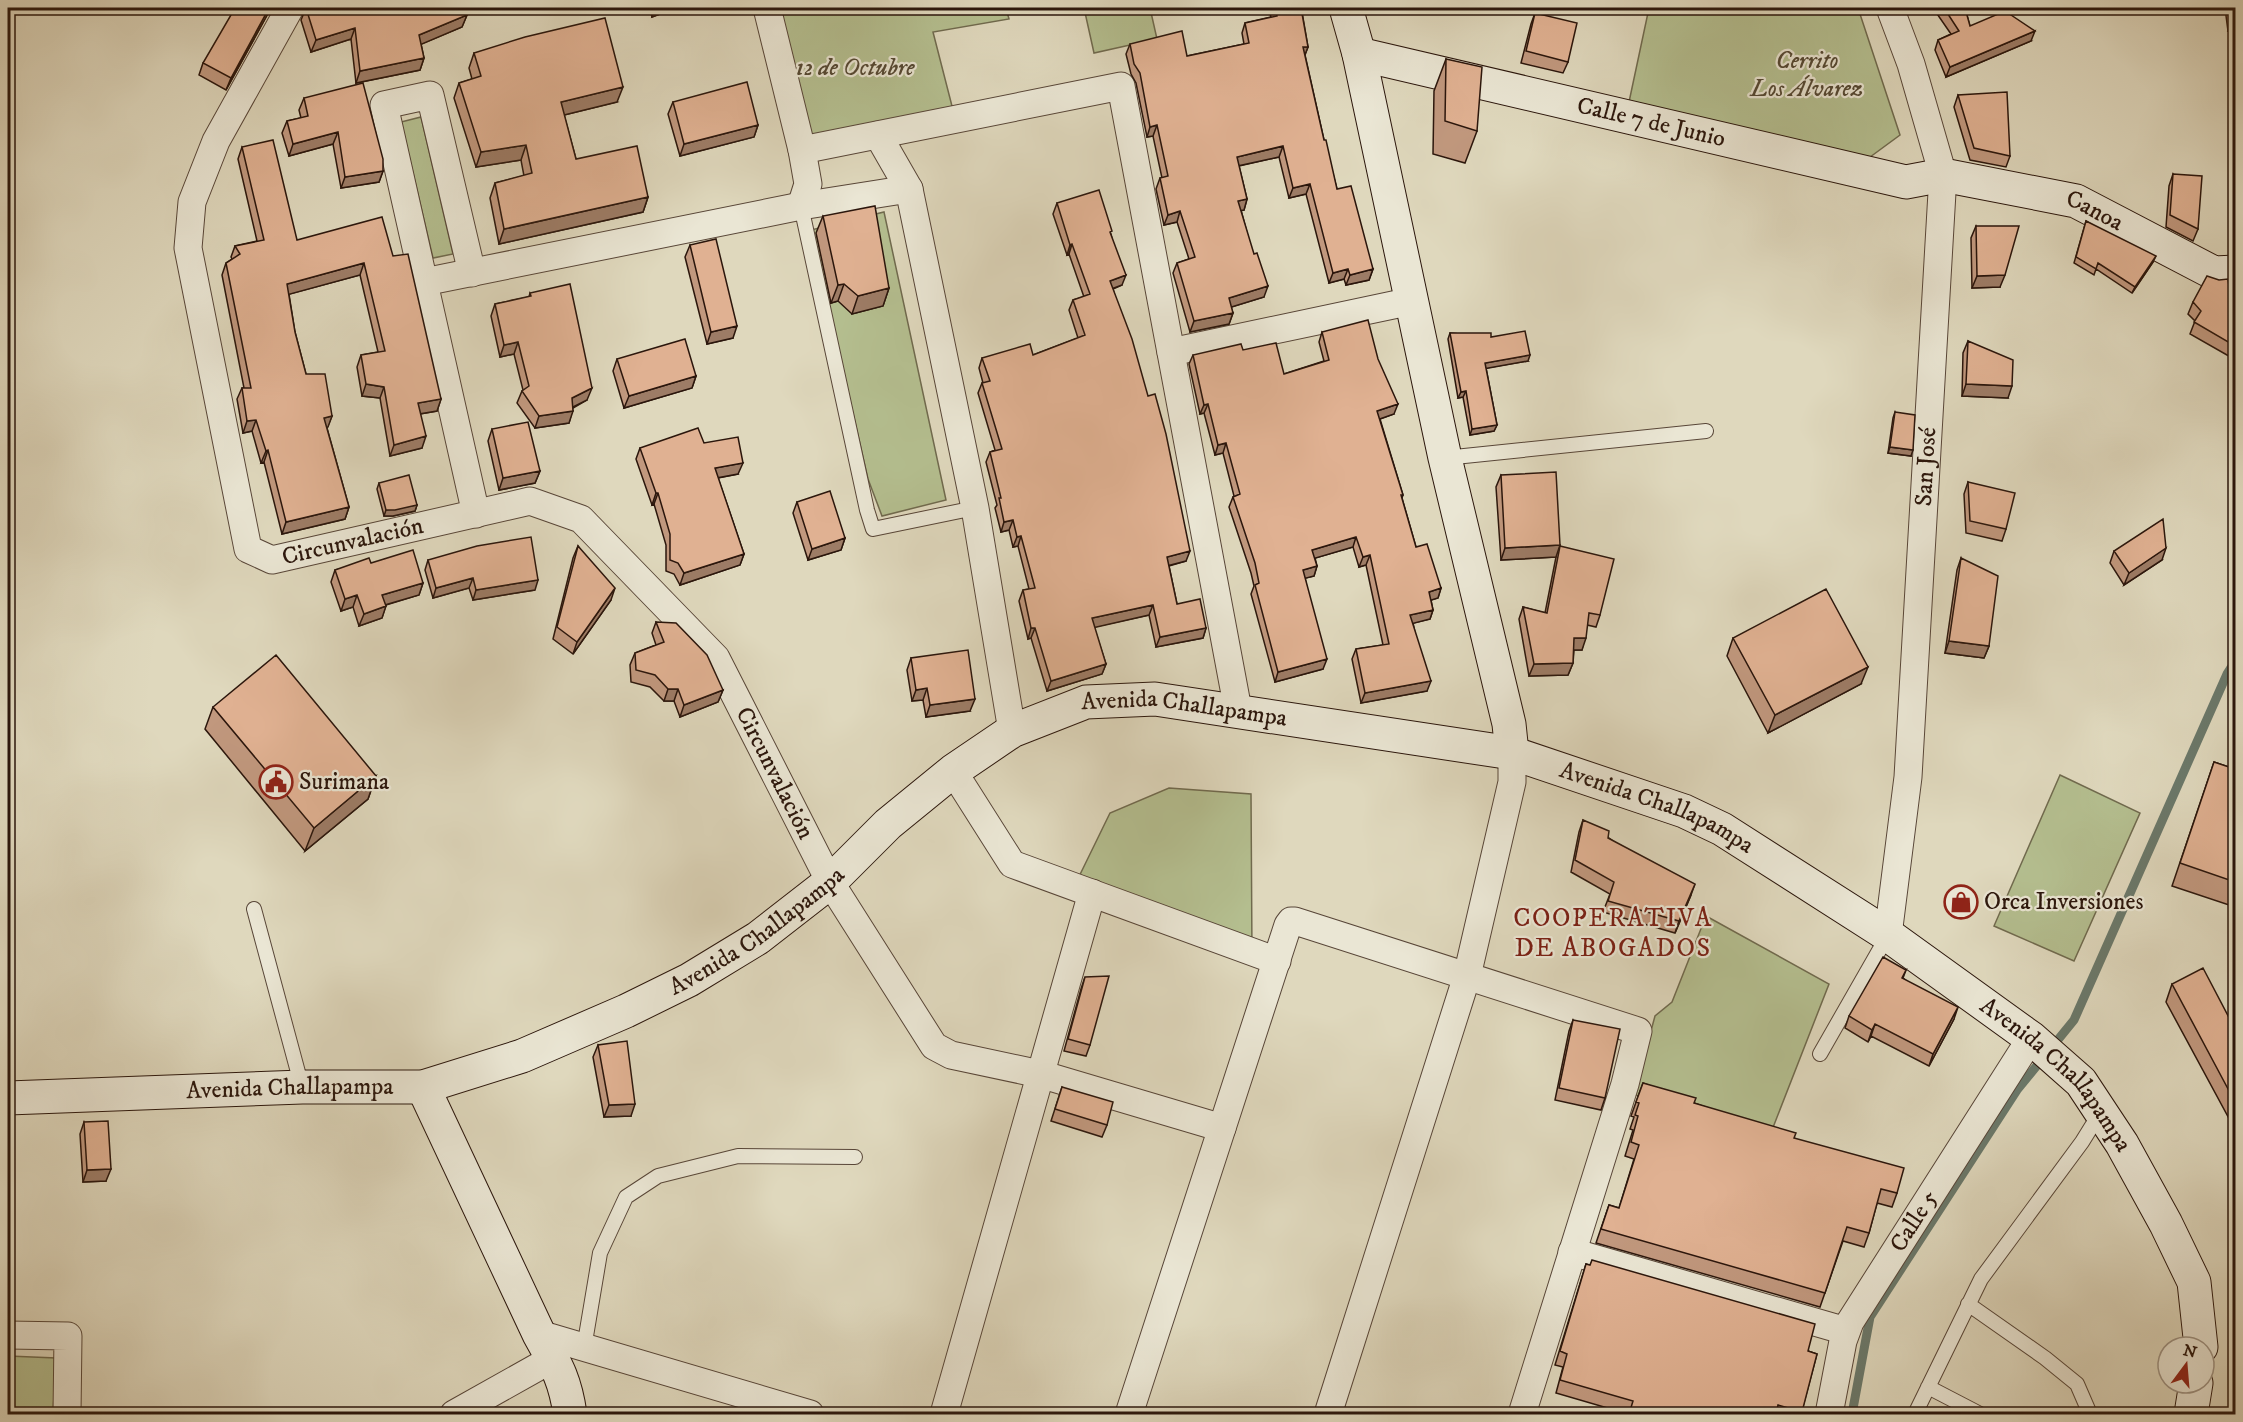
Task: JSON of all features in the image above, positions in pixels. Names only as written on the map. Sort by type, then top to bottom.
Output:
[{"type":"street","name":"Circunvalación","points":[[290,8],[216,141],[192,202],[188,248],[248,549],[272,560],[530,501],[581,519],[716,657],[830,882],[934,1046],[951,1055],[1040,1074],[1222,1128]]},
{"type":"street","points":[[766,8],[802,150],[808,184],[801,206]]},
{"type":"street","points":[[1328,1414],[1467,976],[1512,782],[1509,724],[1445,458],[1359,54],[1346,8]]},
{"type":"street","name":"San José","points":[[1888,935],[1908,777],[1943,175],[1911,64],[1890,8]]},
{"type":"street","name":"Calle 7 de Junio","points":[[1359,54],[1906,182],[1943,175]]},
{"type":"street","points":[[802,150],[1120,86],[1238,710]]},
{"type":"street","points":[[472,273],[430,95],[384,105],[476,514]]},
{"type":"street","points":[[878,135],[909,189],[975,508],[1012,731]]},
{"type":"street","name":"Canoa","points":[[1943,175],[2076,201],[2214,273],[2235,272]]},
{"type":"street","points":[[424,282],[801,206],[909,189]]},
{"type":"street","points":[[1171,352],[1412,301]]},
{"type":"street","name":"Avenida Challapampa","points":[[8,1098],[303,1087],[423,1087],[522,1056],[626,1011],[690,980],[758,938],[830,882],[888,824],[953,771],[1012,731],[1086,702],[1155,699],[1512,753],[1684,811],[1722,830],[1888,935],[2036,1043],[2081,1082],[2122,1144],[2166,1224],[2194,1282],[2200,1335]]},
{"type":"street","points":[[953,771],[1012,864],[1277,961]]},
{"type":"street","points":[[944,1414],[1092,893]]},
{"type":"street","points":[[1129,1414],[1291,921],[1638,1030],[1625,1084],[1522,1414]]},
{"type":"street","name":"Calle 5","points":[[1829,1414],[1846,1331],[1855,1314],[2036,1043]]},
{"type":"street","points":[[423,1087],[561,1373],[570,1414]]},
{"type":"street","points":[[1572,1252],[1846,1331]]},
{"type":"street","points":[[8,1335],[68,1336],[67,1414]]},
{"type":"street","points":[[454,1414],[546,1346],[584,1348],[810,1414]]},
{"type":"street","points":[[2191,1414],[2194,1395]]},
{"type":"lane","points":[[801,206],[873,529],[975,508]]},
{"type":"lane","points":[[1445,458],[1706,431]]},
{"type":"lane","points":[[254,909],[303,1087]]},
{"type":"lane","points":[[1820,1054],[1888,935]]},
{"type":"lane","points":[[1915,1414],[1980,1279],[2082,1142],[2101,1112]]},
{"type":"lane","points":[[584,1348],[600,1253],[626,1197],[658,1176],[738,1156],[855,1158]]},
{"type":"lane","points":[[1968,1304],[2045,1358],[2077,1384],[2090,1414]]},
{"type":"lane","points":[[1928,1387],[1980,1414]]},
{"type":"green space","name":"12 de Octubre","points":[[778,8],[1006,8],[1009,19],[933,32],[953,110],[814,138],[807,131]]},
{"type":"green space","points":[[1084,8],[1150,8],[1157,39],[1094,53]]},
{"type":"green space","name":"Cerrito Los Álvarez","points":[[1649,8],[1858,8],[1900,135],[1866,160],[1629,102]]},
{"type":"green space","points":[[421,117],[453,254],[433,258],[401,122]]},
{"type":"green space","points":[[884,212],[946,500],[882,516],[868,479],[811,230]]},
{"type":"green space","points":[[2060,775],[2140,813],[2074,961],[1994,926]]},
{"type":"green space","points":[[1169,788],[1251,794],[1252,956],[1071,893],[1110,813]]},
{"type":"green space","points":[[1706,916],[1829,984],[1772,1130],[1639,1097],[1634,1093],[1655,1016],[1672,1002]]},
{"type":"green space","points":[[8,1356],[56,1358],[53,1414],[8,1414]]},
{"type":"building","points":[[235,8],[269,8],[231,78],[203,63]]},
{"type":"building","points":[[306,8],[463,8],[467,15],[419,35],[424,58],[360,71],[355,28],[316,40]]},
{"type":"building","points":[[1275,8],[1301,8],[1308,47],[1303,47],[1337,189],[1351,186],[1373,269],[1350,275],[1348,269],[1333,273],[1310,184],[1293,188],[1283,146],[1237,157],[1247,199],[1238,201],[1254,254],[1257,253],[1268,286],[1229,298],[1233,313],[1194,321],[1177,263],[1195,257],[1180,211],[1168,215],[1160,178],[1168,176],[1157,125],[1150,127],[1140,73],[1134,64],[1130,44],[1182,31],[1187,56],[1249,43],[1245,23],[1277,16]]},
{"type":"building","points":[[1944,8],[1965,8],[1970,26],[2005,11],[2035,31],[1950,67],[1938,40],[1959,31]]},
{"type":"building","points":[[2231,8],[2235,8],[2235,18],[2232,19]]},
{"type":"building","points":[[1535,13],[1577,23],[1568,62],[1526,51]]},
{"type":"building","points":[[605,18],[623,87],[561,102],[576,159],[637,146],[648,197],[504,229],[495,183],[532,173],[526,145],[481,152],[459,83],[481,76],[474,53],[525,37]]},
{"type":"building","points":[[1446,59],[1482,67],[1477,131],[1445,121]]},
{"type":"building","points":[[747,82],[758,125],[684,144],[673,102]]},
{"type":"building","points":[[363,83],[383,159],[383,171],[345,177],[338,132],[293,144],[287,121],[308,116],[304,98]]},
{"type":"building","points":[[2007,92],[2010,156],[1974,148],[1958,95]]},
{"type":"building","points":[[273,140],[297,240],[382,217],[393,256],[408,254],[441,399],[418,403],[426,436],[394,445],[384,387],[366,384],[361,355],[385,351],[364,263],[287,284],[295,332],[306,374],[325,374],[332,416],[324,418],[349,507],[286,522],[268,450],[266,451],[256,420],[247,421],[242,388],[251,388],[226,263],[240,254],[235,246],[264,240],[242,147]]},
{"type":"building","points":[[2173,174],[2202,176],[2198,229],[2170,215]]},
{"type":"building","points":[[1099,190],[1112,231],[1110,232],[1126,275],[1110,281],[1132,339],[1148,396],[1155,394],[1166,434],[1190,551],[1167,557],[1177,604],[1200,599],[1206,628],[1160,637],[1153,605],[1092,618],[1106,664],[1051,681],[1035,628],[1031,628],[1023,590],[1035,588],[1021,536],[1017,537],[1013,520],[1004,522],[990,452],[1002,449],[982,383],[990,381],[982,358],[1030,344],[1033,355],[1085,335],[1073,300],[1090,294],[1072,244],[1070,245],[1057,203]]},
{"type":"building","points":[[875,206],[889,288],[858,296],[844,284],[838,285],[823,216]]},
{"type":"building","points":[[2086,221],[2156,256],[2135,287],[2098,263],[2096,269],[2076,257]]},
{"type":"building","points":[[1976,226],[2019,226],[2005,275],[1977,276]]},
{"type":"building","points":[[716,239],[737,326],[711,332],[690,245]]},
{"type":"building","points":[[2207,276],[2219,280],[2228,279],[2235,346],[2194,322],[2201,311],[2193,302]]},
{"type":"building","points":[[570,284],[592,388],[572,398],[573,411],[539,416],[522,391],[529,386],[518,342],[504,345],[495,304]]},
{"type":"building","points":[[1368,320],[1378,359],[1398,404],[1377,411],[1403,495],[1401,495],[1416,547],[1427,544],[1441,588],[1429,592],[1433,610],[1410,615],[1431,681],[1365,693],[1356,649],[1389,644],[1370,555],[1363,557],[1356,537],[1312,550],[1317,566],[1303,570],[1327,659],[1278,672],[1255,585],[1259,583],[1255,563],[1233,497],[1240,494],[1226,443],[1218,445],[1208,404],[1204,405],[1193,355],[1241,344],[1243,350],[1276,343],[1284,374],[1329,360],[1322,332]]},
{"type":"building","points":[[1525,331],[1530,355],[1485,363],[1497,425],[1472,429],[1466,391],[1461,392],[1450,333],[1491,333],[1491,337]]},
{"type":"building","points":[[685,339],[696,376],[629,396],[617,359]]},
{"type":"building","points":[[1968,341],[2013,360],[2012,386],[1966,384]]},
{"type":"building","points":[[1895,412],[1915,415],[1913,450],[1890,447]]},
{"type":"building","points":[[528,422],[540,471],[503,478],[492,429]]},
{"type":"building","points":[[698,428],[704,443],[738,437],[743,463],[715,468],[744,554],[684,573],[678,563],[670,560],[670,534],[658,493],[656,493],[640,448]]},
{"type":"building","points":[[1556,472],[1560,545],[1505,548],[1501,475]]},
{"type":"building","points":[[409,475],[417,505],[386,510],[379,483]]},
{"type":"building","points":[[1968,482],[2015,493],[2006,529],[1970,521]]},
{"type":"building","points":[[830,491],[845,538],[812,549],[797,502]]},
{"type":"building","points":[[2163,519],[2166,548],[2129,573],[2114,551]]},
{"type":"building","points":[[531,537],[538,580],[476,590],[473,578],[436,588],[428,560],[477,546]]},
{"type":"building","points":[[578,546],[615,588],[577,642],[557,627]]},
{"type":"building","points":[[1560,546],[1614,559],[1600,615],[1589,613],[1586,638],[1574,638],[1573,663],[1534,664],[1523,607],[1547,613]]},
{"type":"building","points":[[413,550],[423,583],[382,595],[386,606],[364,614],[357,595],[345,599],[335,570],[369,558],[371,563]]},
{"type":"building","points":[[1961,558],[1998,576],[1989,646],[1949,641]]},
{"type":"building","points":[[1826,589],[1868,667],[1775,715],[1733,638]]},
{"type":"building","points":[[656,622],[676,623],[707,655],[723,690],[684,705],[678,689],[668,689],[655,675],[636,670],[635,653],[664,642]]},
{"type":"building","points":[[968,650],[975,699],[930,705],[927,688],[916,690],[911,658]]},
{"type":"building","points":[[276,655],[376,776],[314,828],[213,707]]},
{"type":"building","points":[[2214,762],[2235,769],[2235,882],[2180,863]]},
{"type":"building","points":[[1583,820],[1609,831],[1608,838],[1695,884],[1679,921],[1608,901],[1614,882],[1575,860]]},
{"type":"building","points":[[1883,957],[1906,970],[1902,978],[1958,1007],[1933,1054],[1875,1024],[1872,1030],[1849,1016]]},
{"type":"building","points":[[2203,968],[2235,1029],[2235,1078],[2232,1080],[2235,1079],[2235,1102],[2172,984]]},
{"type":"building","points":[[1109,976],[1090,1045],[1068,1039],[1085,977]]},
{"type":"building","points":[[1573,1020],[1620,1029],[1605,1098],[1559,1088]]},
{"type":"building","points":[[627,1041],[635,1104],[609,1105],[598,1045]]},
{"type":"building","points":[[1643,1083],[1696,1098],[1694,1103],[1796,1133],[1794,1138],[1904,1168],[1897,1193],[1881,1189],[1869,1233],[1847,1227],[1825,1293],[1601,1229],[1609,1205],[1619,1208],[1639,1145],[1631,1142],[1638,1116],[1635,1115],[1639,1103],[1636,1102]]},
{"type":"building","points":[[1062,1087],[1113,1102],[1107,1125],[1055,1109]]},
{"type":"building","points":[[108,1121],[111,1169],[87,1170],[84,1122]]},
{"type":"building","points":[[1592,1260],[1815,1324],[1808,1351],[1817,1354],[1802,1412],[1778,1405],[1776,1414],[1629,1414],[1633,1401],[1560,1380],[1567,1354],[1560,1351],[1586,1264],[1590,1265]]},
{"type":"waterway","points":[[1852,1414],[1870,1317],[2017,1090],[2074,1020],[2227,674],[2236,660]]},
{"type":"place","name":"Surimana","points":[[276,782]]},
{"type":"place","name":"Orca Inversiones","points":[[1961,902]]},
{"type":"district","name":"COOPERATIVA DE ABOGADOS","points":[[1613,933]]}]
